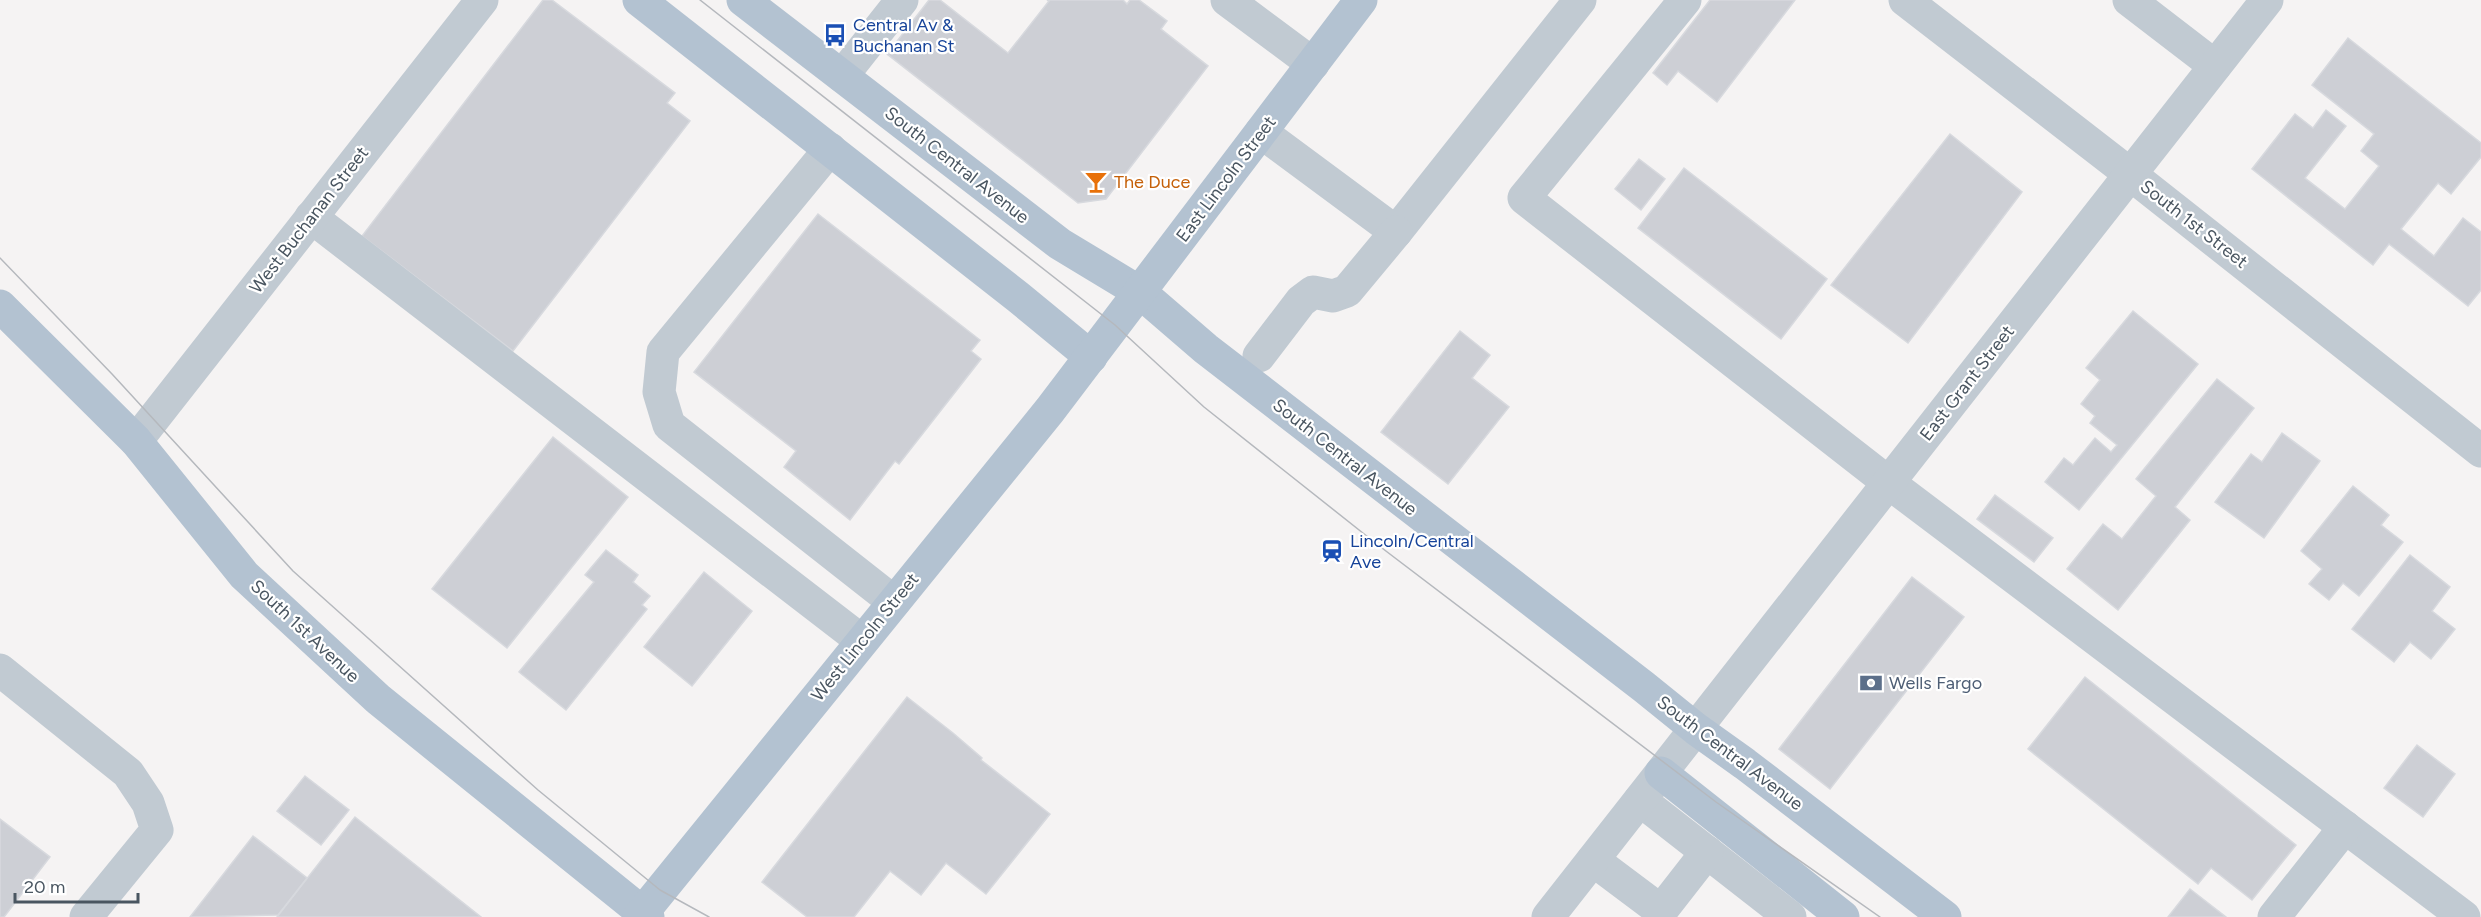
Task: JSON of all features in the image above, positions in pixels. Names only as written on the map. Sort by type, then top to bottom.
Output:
[{"type":"main road","points":[[639,0],[1091,357]]},
{"type":"main road","name":"South Central Avenue","points":[[743,0],[1059,244],[1140,293],[1206,349],[1696,729],[1755,771],[1944,917]]},
{"type":"main road","name":"East Lincoln Street","points":[[1091,357],[1313,64],[1350,4]]},
{"type":"main road","name":"South 1st Avenue","points":[[0,306],[136,441],[252,583],[378,699],[643,915]]},
{"type":"main road","name":"West Lincoln Street","points":[[643,915],[1091,357]]},
{"type":"main road","points":[[1664,769],[1844,917]]},
{"type":"street","name":"West Buchanan Street","points":[[136,441],[482,0]]},
{"type":"street","points":[[842,76],[902,0]]},
{"type":"street","points":[[1227,0],[1313,64]]},
{"type":"street","points":[[1259,356],[1301,301],[1312,292],[1333,296],[1347,291],[1580,0]]},
{"type":"street","points":[[1685,0],[1524,198],[1889,483],[2464,917]]},
{"type":"street","name":"South 1st Street","points":[[1905,0],[2481,451]]},
{"type":"street","points":[[2129,0],[2215,66]]},
{"type":"street","name":"East Grant Street","points":[[1548,917],[2267,0]]},
{"type":"street","points":[[1261,132],[1396,232]]},
{"type":"street","points":[[830,149],[663,352],[659,392],[669,425],[894,602]]},
{"type":"street","points":[[311,217],[862,641]]},
{"type":"street","points":[[0,670],[128,773],[148,803],[157,830],[86,917]]},
{"type":"street","points":[[1640,800],[1790,917]]},
{"type":"street","points":[[2274,917],[2345,827]]},
{"type":"street","points":[[1593,860],[1661,911],[1707,852]]},
{"type":"building","points":[[543,0],[552,0],[675,93],[667,103],[690,121],[513,351],[362,236]]},
{"type":"building","points":[[929,0],[940,0],[1008,53],[1049,1],[1047,0],[1123,0],[1127,4],[1130,0],[1139,0],[1167,21],[1161,29],[1208,66],[1106,199],[1078,203],[887,54]]},
{"type":"building","points":[[1710,0],[1795,0],[1717,102],[1678,71],[1667,85],[1653,73]]},
{"type":"building","points":[[2348,38],[2481,143],[2481,157],[2451,194],[2438,183],[2401,229],[2434,256],[2463,218],[2481,232],[2481,290],[2468,306],[2389,244],[2373,265],[2252,169],[2295,114],[2313,128],[2326,110],[2346,126],[2305,178],[2345,209],[2379,166],[2361,151],[2374,134],[2312,85]]},
{"type":"building","points":[[1950,134],[2022,192],[1908,343],[1831,285]]},
{"type":"building","points":[[1639,159],[1665,179],[1641,210],[1615,189]]},
{"type":"building","points":[[1684,168],[1827,279],[1781,339],[1638,228]]},
{"type":"building","points":[[818,214],[980,340],[971,351],[981,359],[899,464],[895,461],[850,520],[784,467],[796,451],[694,372]]},
{"type":"building","points":[[2133,311],[2198,364],[2079,510],[2045,482],[2064,458],[2073,465],[2095,438],[2111,452],[2117,445],[2090,423],[2095,416],[2081,404],[2100,380],[2086,368]]},
{"type":"building","points":[[1460,331],[1490,355],[1472,378],[1509,407],[1448,484],[1381,432]]},
{"type":"building","points":[[2217,379],[2254,408],[2175,507],[2190,520],[2118,610],[2067,569],[2103,524],[2122,539],[2156,496],[2136,479]]},
{"type":"building","points":[[2282,433],[2320,461],[2264,538],[2215,502],[2251,454],[2262,462]]},
{"type":"building","points":[[553,437],[628,497],[507,648],[432,589]]},
{"type":"building","points":[[2353,486],[2389,515],[2381,525],[2403,542],[2359,596],[2343,583],[2329,600],[2309,584],[2322,569],[2301,551]]},
{"type":"building","points":[[1995,495],[2053,538],[2034,562],[1977,519]]},
{"type":"building","points":[[606,550],[638,575],[633,582],[650,596],[642,605],[647,609],[566,710],[519,672],[594,582],[585,575]]},
{"type":"building","points":[[2410,555],[2450,587],[2432,611],[2455,629],[2431,659],[2410,642],[2394,662],[2352,629]]},
{"type":"building","points":[[704,572],[752,611],[692,686],[644,647]]},
{"type":"building","name":"Wells Fargo","points":[[1912,577],[1964,617],[1830,789],[1779,749]]},
{"type":"building","points":[[2085,677],[2296,845],[2252,900],[2211,868],[2198,884],[2028,749]]},
{"type":"building","points":[[907,697],[953,733],[982,758],[981,760],[1050,814],[986,894],[946,863],[921,895],[890,871],[854,917],[807,917],[762,882]]},
{"type":"building","points":[[2417,745],[2455,774],[2423,817],[2384,788]]},
{"type":"building","points":[[305,776],[349,810],[321,845],[277,811]]},
{"type":"building","points":[[355,817],[481,917],[277,917]]},
{"type":"building","points":[[0,819],[50,857],[4,917],[0,917]]},
{"type":"building","points":[[253,836],[307,878],[278,915],[190,917]]},
{"type":"building","points":[[2190,889],[2226,917],[2168,917]]},
{"type":"tram line","points":[[700,0],[1115,325],[1204,407],[1378,545],[1716,802],[1880,917]]},
{"type":"tram line","points":[[0,258],[112,374],[293,571],[538,790],[660,890],[709,917]]},
{"type":"place","name":"Central Av & Buchanan St","points":[[835,35]]},
{"type":"place","name":"The Duce","points":[[1096,182]]},
{"type":"place","name":"Lincoln/Central Ave","points":[[1332,551]]},
{"type":"place","name":"Wells Fargo","points":[[1871,683]]}]
